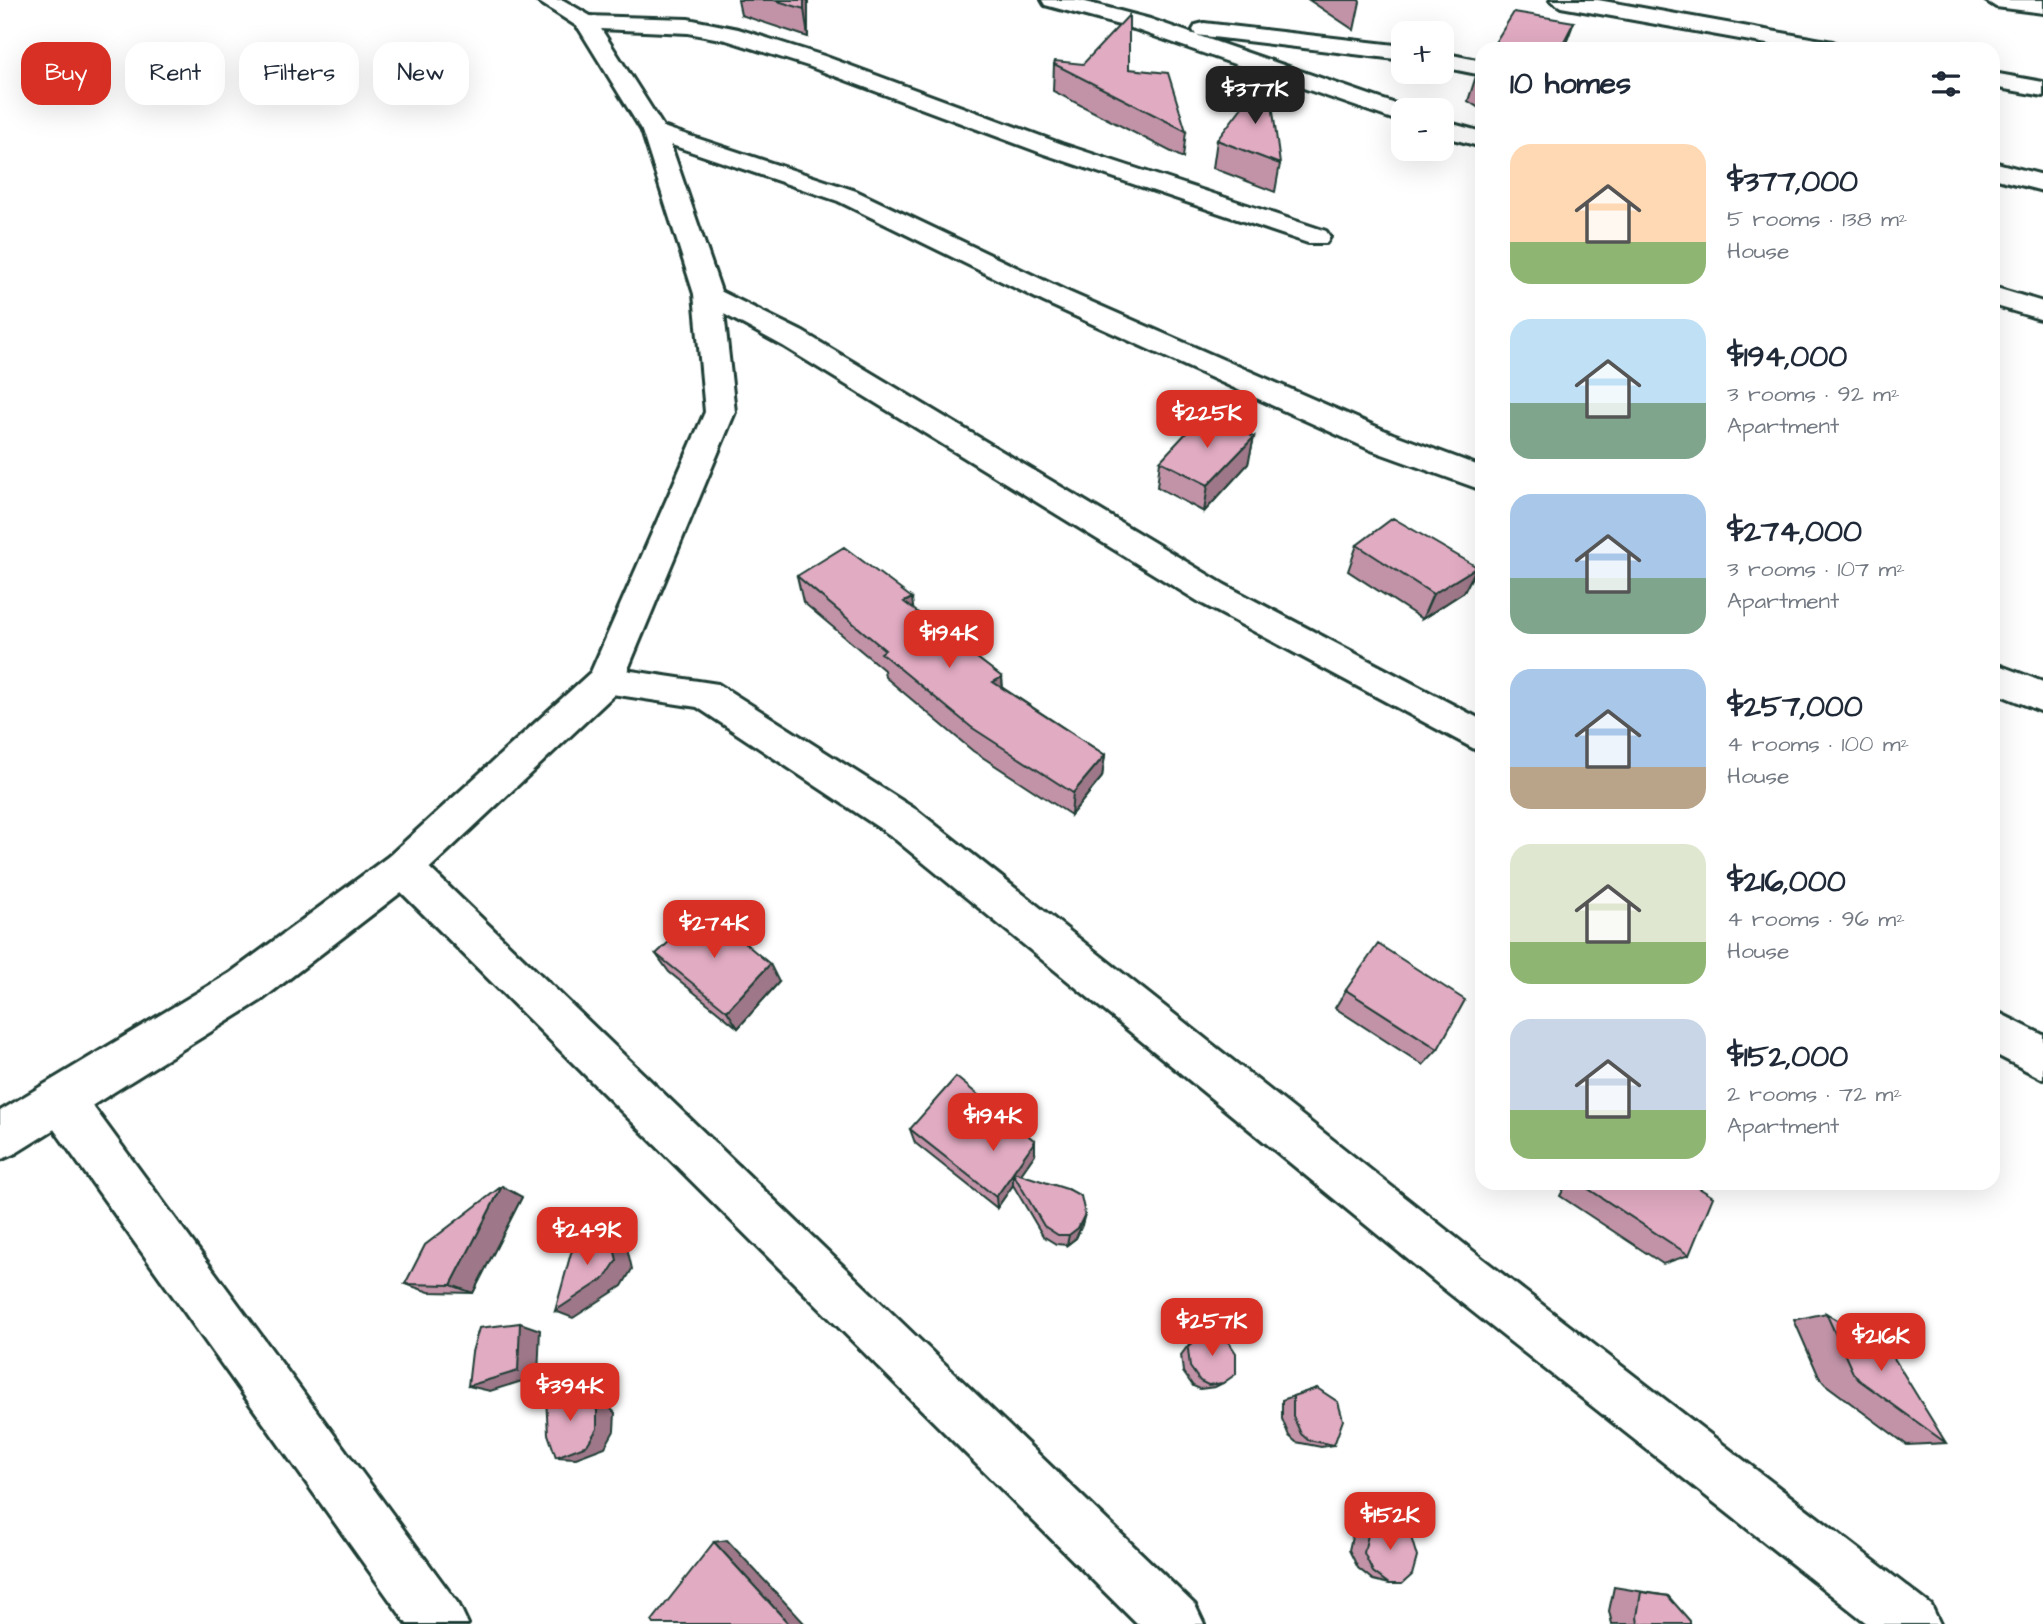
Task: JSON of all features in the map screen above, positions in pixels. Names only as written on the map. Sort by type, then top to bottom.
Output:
[{"type":"street","points":[[0,1137],[62,1102],[244,987],[404,868],[605,681],[720,412],[708,294],[654,131],[586,23],[547,0]]},
{"type":"street","points":[[1053,0],[1142,24],[1391,110]]},
{"type":"street","points":[[1561,0],[1794,42]]},
{"type":"street","points":[[1996,0],[2043,6]]},
{"type":"street","points":[[586,23],[688,26],[730,34],[816,61],[1053,149],[1317,237]]},
{"type":"street","points":[[1142,24],[1391,51]]},
{"type":"street","points":[[1454,62],[1475,67]]},
{"type":"street","points":[[2000,81],[2043,89]]},
{"type":"street","points":[[654,131],[848,196],[1054,296],[1382,442],[1475,477]]},
{"type":"street","points":[[1454,132],[1475,138]]},
{"type":"street","points":[[2000,172],[2043,183]]},
{"type":"street","points":[[708,294],[793,339],[1213,594],[1475,734]]},
{"type":"street","points":[[2000,298],[2043,311]]},
{"type":"street","points":[[2000,680],[2043,697]]},
{"type":"street","points":[[605,681],[705,694],[904,823],[1455,1267],[1912,1624]]},
{"type":"street","points":[[404,868],[1176,1624]]},
{"type":"street","points":[[2000,1034],[2043,1058]]},
{"type":"street","points":[[62,1102],[440,1624]]},
{"type":"building","points":[[774,0],[804,0],[804,9]]},
{"type":"building","points":[[1514,12],[1574,22],[1564,42],[1495,42]]},
{"type":"building","points":[[1129,15],[1129,69],[1168,73],[1186,131],[1054,64],[1055,61],[1083,64]]},
{"type":"building","points":[[1268,73],[1280,164],[1217,140]]},
{"type":"building","points":[[1203,415],[1254,437],[1208,485],[1160,461]]},
{"type":"building","points":[[1393,518],[1475,568],[1433,594],[1357,545]]},
{"type":"building","points":[[844,547],[912,598],[904,602],[1002,677],[993,682],[1105,755],[1073,793],[971,727],[881,653],[885,650],[797,576]]},
{"type":"building","points":[[704,909],[770,964],[727,1011],[656,954]]},
{"type":"building","points":[[1378,944],[1465,1000],[1438,1049],[1346,990]]},
{"type":"building","points":[[956,1077],[1035,1141],[1013,1172],[1081,1196],[1085,1214],[1078,1228],[1069,1235],[1058,1235],[1044,1226],[1013,1173],[996,1197],[910,1129]]},
{"type":"building","points":[[502,1186],[451,1285],[405,1284],[425,1245]]},
{"type":"building","points":[[1590,1190],[1702,1190],[1713,1197],[1689,1255]]},
{"type":"building","points":[[609,1229],[617,1260],[605,1278],[555,1311],[571,1253],[576,1246]]},
{"type":"building","points":[[1826,1313],[1889,1350],[1946,1443],[1859,1380],[1853,1373]]},
{"type":"building","points":[[520,1323],[518,1371],[468,1386],[472,1352],[479,1328]]},
{"type":"building","points":[[1203,1329],[1226,1338],[1236,1353],[1236,1374],[1223,1383],[1208,1385],[1200,1381],[1190,1367],[1188,1349]]},
{"type":"building","points":[[1317,1388],[1338,1402],[1343,1420],[1334,1445],[1308,1440],[1301,1434],[1293,1416],[1293,1396]]},
{"type":"building","points":[[583,1395],[597,1410],[597,1429],[587,1445],[556,1457],[548,1434],[546,1398]]},
{"type":"building","points":[[1372,1516],[1396,1524],[1411,1537],[1417,1557],[1412,1575],[1402,1584],[1389,1584],[1373,1572],[1364,1553]]},
{"type":"building","points":[[714,1542],[789,1624],[654,1624],[652,1621]]},
{"type":"building","points":[[1641,1592],[1668,1596],[1690,1624],[1638,1624]]}]
